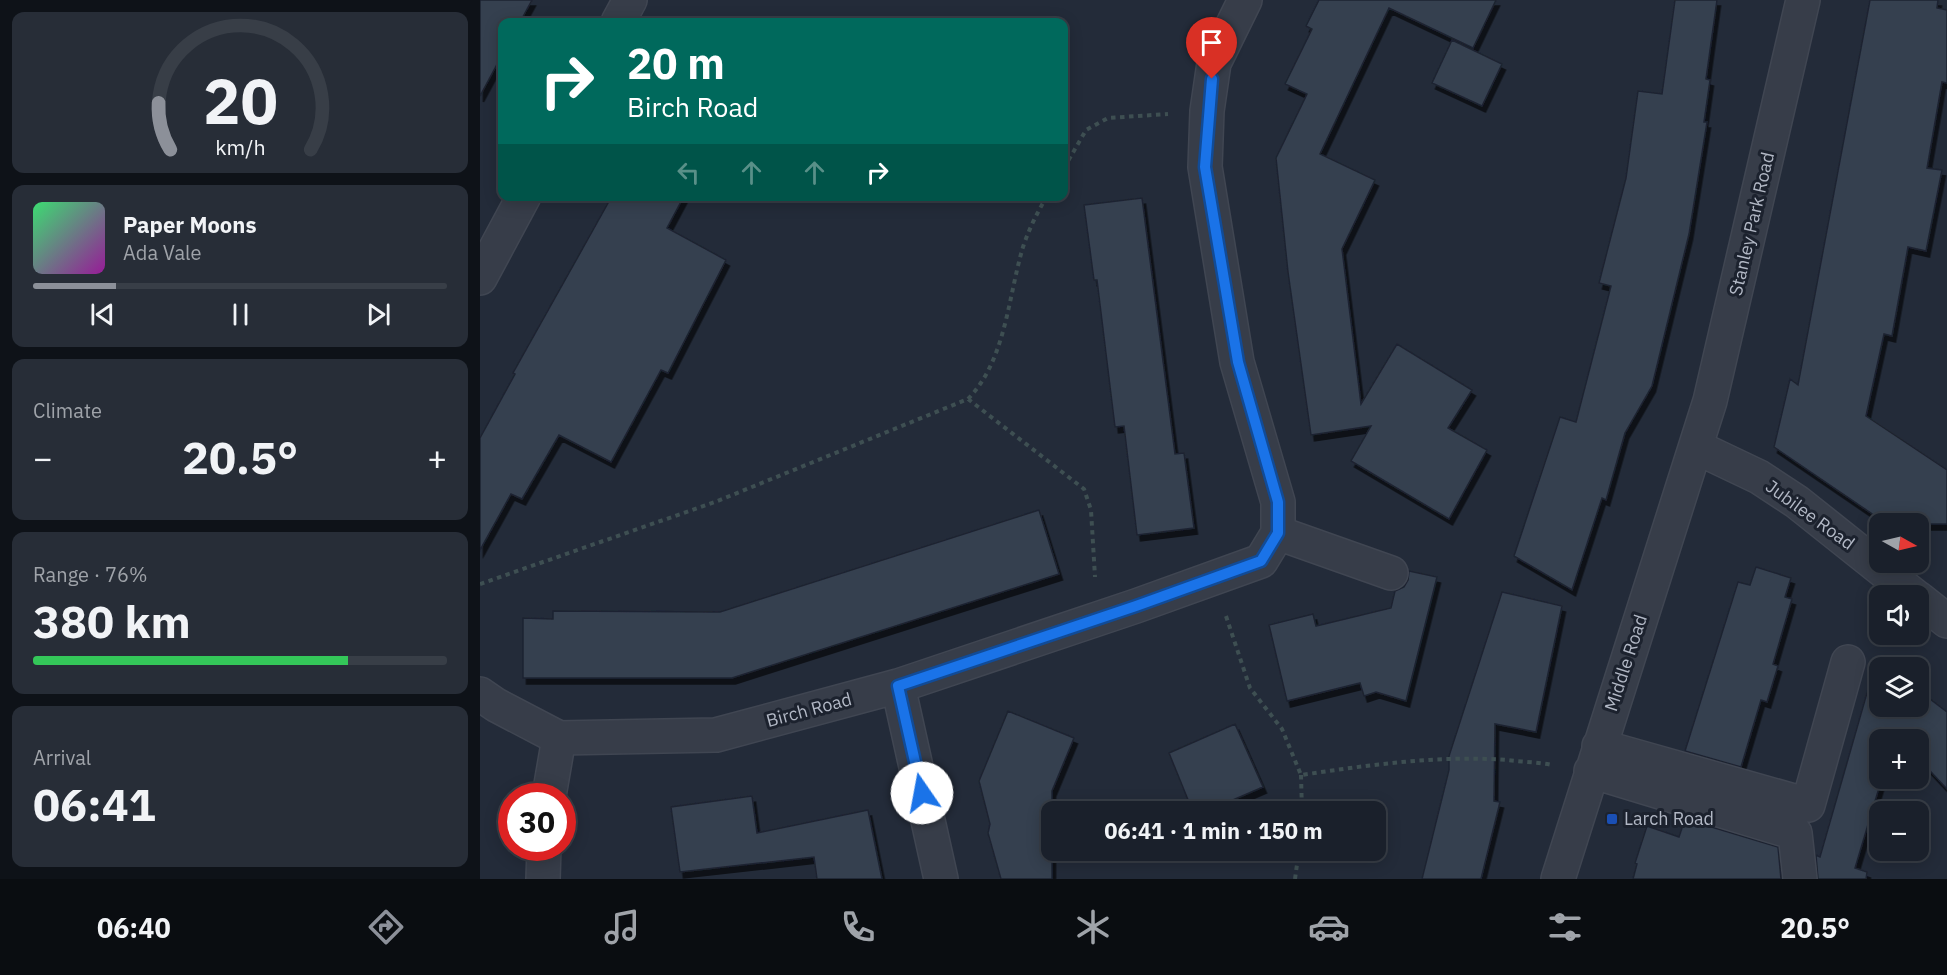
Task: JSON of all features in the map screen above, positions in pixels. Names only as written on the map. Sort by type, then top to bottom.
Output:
[{"type":"street","points":[[620,18],[630,0]]},
{"type":"street","points":[[1245,0],[1214,63],[1207,111],[1205,167],[1238,362],[1278,502],[1278,533],[1391,573]]},
{"type":"street","name":"Stanley Park Road","points":[[1696,447],[1710,401],[1803,0]]},
{"type":"street","points":[[480,278],[521,201]]},
{"type":"street","name":"Jubilee Road","points":[[1696,447],[1759,477],[1797,502],[1902,585]]},
{"type":"street","name":"Middle Road","points":[[1558,879],[1696,447]]},
{"type":"street","name":"Birch Road","points":[[480,694],[496,705],[559,738],[717,735],[898,686],[1136,606],[1261,561],[1278,533]]},
{"type":"street","name":"Jubilee Road","points":[[1929,607],[1947,621]]},
{"type":"street","points":[[1593,764],[1808,805],[1848,662]]},
{"type":"street","points":[[898,686],[941,879]]},
{"type":"street","points":[[551,783],[559,738]]},
{"type":"street","points":[[1593,764],[1795,833],[1800,879]]},
{"type":"street","points":[[543,879],[544,861]]},
{"type":"path","points":[[1068,161],[1086,130],[1108,118],[1207,111]]},
{"type":"path","points":[[480,584],[715,502],[968,399],[980,388],[995,358],[1023,248],[1032,222],[1044,201]]},
{"type":"path","points":[[968,399],[1084,489],[1091,510],[1096,591],[1105,616]]},
{"type":"path","points":[[1213,578],[1250,688],[1282,729],[1301,775],[1302,801]]},
{"type":"path","points":[[1301,775],[1390,762],[1484,759],[1593,764]]},
{"type":"path","points":[[1295,879],[1297,861]]},
{"type":"building","points":[[480,0],[532,0],[522,18],[498,18],[498,62],[480,96]]},
{"type":"building","points":[[1319,0],[1496,0],[1473,48],[1389,8],[1320,154],[1375,180],[1342,249],[1361,404],[1397,344],[1472,390],[1448,428],[1487,450],[1449,519],[1351,461],[1371,426],[1311,435],[1288,272],[1276,158],[1307,94],[1285,84],[1312,29],[1306,26]]},
{"type":"building","points":[[1675,0],[1717,0],[1706,79],[1710,80],[1704,122],[1707,122],[1689,234],[1652,386],[1625,433],[1606,500],[1602,498],[1572,590],[1514,556],[1560,417],[1576,422],[1611,286],[1599,283],[1626,178],[1638,91],[1662,94]]},
{"type":"building","points":[[1870,0],[1938,0],[1937,8],[1947,10],[1947,83],[1942,82],[1927,168],[1942,170],[1926,251],[1908,247],[1892,336],[1884,334],[1866,416],[1947,470],[1947,524],[1929,524],[1929,513],[1871,513],[1774,447],[1790,379],[1798,385]]},
{"type":"building","points":[[1452,40],[1502,64],[1482,106],[1432,83]]},
{"type":"building","points":[[1142,198],[1175,454],[1184,453],[1194,528],[1137,535],[1124,426],[1115,427],[1097,280],[1094,280],[1084,205]]},
{"type":"building","points":[[609,201],[681,201],[667,228],[726,260],[668,373],[661,370],[611,462],[559,435],[522,499],[511,494],[480,550],[480,438],[515,374],[513,373]]},
{"type":"building","points":[[1039,510],[1059,574],[732,678],[523,678],[523,618],[553,619],[553,611],[720,612]]},
{"type":"building","points":[[1756,567],[1791,578],[1785,597],[1792,599],[1773,664],[1778,666],[1767,702],[1761,700],[1741,767],[1685,751],[1738,582],[1750,585]]},
{"type":"building","points":[[1409,571],[1437,577],[1406,701],[1376,692],[1364,696],[1360,683],[1287,701],[1269,625],[1313,614],[1316,626],[1391,608],[1395,591],[1404,587]]},
{"type":"building","points":[[1502,592],[1562,606],[1536,732],[1495,724],[1494,801],[1500,802],[1481,879],[1422,879],[1449,770],[1449,756]]},
{"type":"building","points":[[1869,686],[1869,717],[1929,717],[1929,698],[1947,712],[1947,789],[1929,770],[1929,729],[1869,729],[1869,789],[1879,789],[1875,801],[1869,801],[1869,821],[1855,868],[1867,872],[1866,879],[1818,879],[1816,855],[1820,857]]},
{"type":"building","points":[[1008,711],[1074,738],[1052,791],[1052,801],[1041,801],[1041,861],[1052,861],[1052,879],[1001,879],[988,833],[990,824],[979,781]]},
{"type":"building","points":[[1235,724],[1263,787],[1231,801],[1189,801],[1169,753]]},
{"type":"building","points":[[752,796],[757,833],[868,810],[882,879],[817,879],[814,857],[680,872],[671,807]]},
{"type":"building","points":[[1685,819],[1778,847],[1781,879],[1633,879],[1637,864],[1635,863],[1647,826],[1679,837]]},
{"type":"place","name":"Larch Road","points":[[1612,819]]},
{"type":"route","points":[[922,793],[898,686],[1136,606],[1261,561],[1278,533],[1278,502],[1238,362],[1205,167],[1207,111],[1212,79]]}]
